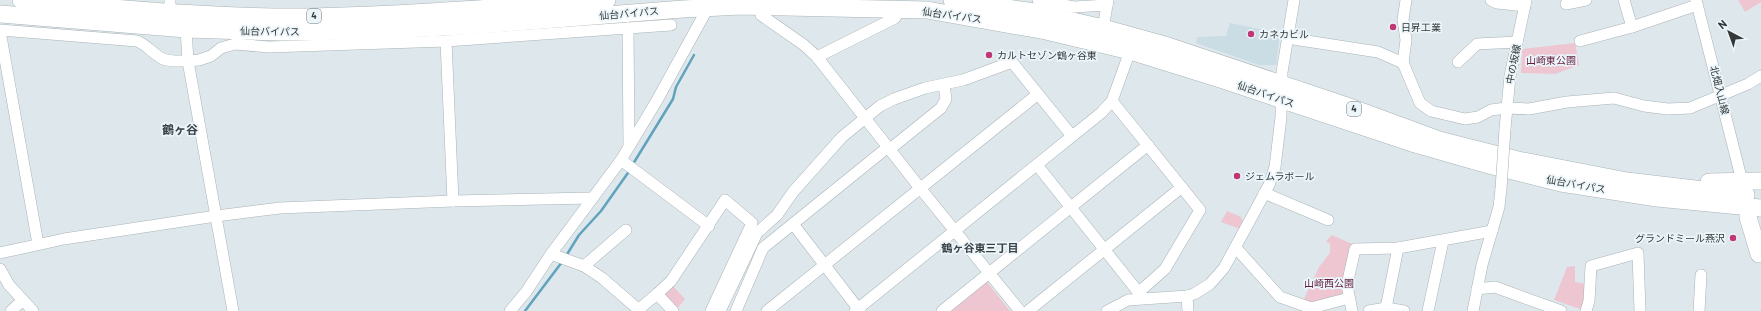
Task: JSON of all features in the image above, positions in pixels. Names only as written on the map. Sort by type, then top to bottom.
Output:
[{"type":"highway","name":"仙台バイパス","points":[[21,0],[170,7],[305,16],[487,9],[606,0]]},
{"type":"highway","name":"仙台バイパス","points":[[952,0],[1009,4],[1034,12],[1103,28],[1168,46],[1282,92]]},
{"type":"highway","name":"仙台バイパス","points":[[0,14],[186,29],[280,32],[496,31],[683,9],[710,4],[927,10],[1032,28],[1130,51],[1282,92],[1439,140],[1518,160],[1569,171],[1628,181],[1659,191],[1757,215]]},
{"type":"highway","points":[[1659,191],[1742,181],[1761,181]]},
{"type":"highway","name":"仙台バイパス","points":[[1659,191],[1761,196]]},
{"type":"highway","points":[[1757,215],[1760,253]]},
{"type":"street","points":[[1038,0],[1074,7],[1108,2],[1103,28]]},
{"type":"street","points":[[1106,311],[1141,295],[1188,296],[1210,284],[1224,268],[1264,193],[1275,167],[1282,92],[1282,72],[1294,0]]},
{"type":"street","points":[[1406,0],[1403,20],[1406,40],[1403,63],[1420,103],[1431,111],[1465,119],[1478,117],[1491,110],[1506,108],[1529,109],[1567,102],[1614,98],[1644,106],[1668,109],[1690,108],[1748,84],[1761,76]]},
{"type":"street","points":[[1491,0],[1498,3],[1526,3]]},
{"type":"street","points":[[1566,4],[1586,0]]},
{"type":"street","points":[[1624,0],[1632,27]]},
{"type":"street","name":"中の坂線","points":[[1492,231],[1499,207],[1506,108],[1510,76],[1526,3]]},
{"type":"street","points":[[1580,41],[1632,27],[1697,3]]},
{"type":"street","name":"北畑入山線","points":[[1697,3],[1742,181]]},
{"type":"street","points":[[629,146],[656,102],[710,4]]},
{"type":"street","points":[[761,6],[761,15],[804,45],[817,57],[920,188],[1020,311]]},
{"type":"street","points":[[817,57],[895,18],[899,9]]},
{"type":"street","points":[[38,244],[0,31],[136,41],[146,45],[163,59],[172,61],[188,61],[211,56],[221,48],[235,44],[269,47],[446,41],[496,31],[628,28],[671,25]]},
{"type":"street","points":[[510,311],[560,257],[592,198],[628,165],[628,28]]},
{"type":"street","points":[[186,29],[188,61],[233,311]]},
{"type":"street","points":[[1287,38],[1378,52],[1403,63]]},
{"type":"street","points":[[446,41],[453,201]]},
{"type":"street","points":[[1458,62],[1477,44],[1517,42]]},
{"type":"street","points":[[793,224],[825,264],[858,310],[1101,113],[1112,101],[1130,51]]},
{"type":"street","points":[[720,311],[757,233],[777,215],[793,192],[842,137],[880,106],[894,99],[924,88],[963,80],[1012,62],[1072,136]]},
{"type":"street","points":[[736,311],[763,248],[942,108],[946,100],[944,85]]},
{"type":"street","points":[[767,311],[1038,94]]},
{"type":"street","points":[[1112,101],[1200,210],[1165,269],[1141,295]]},
{"type":"street","points":[[942,311],[1148,145]]},
{"type":"street","points":[[628,165],[709,226]]},
{"type":"street","points":[[1037,165],[1141,295]]},
{"type":"street","points":[[1028,311],[1182,187]]},
{"type":"street","points":[[1264,193],[1328,220]]},
{"type":"street","points":[[0,253],[38,244],[216,216],[280,208],[453,201],[592,198]]},
{"type":"street","points":[[560,257],[584,266],[602,278],[639,310],[671,281],[726,200],[752,223],[711,311]]},
{"type":"street","points":[[584,266],[611,237],[626,230]]},
{"type":"street","points":[[1352,311],[1347,285],[1355,248],[1398,248],[1492,231],[1473,311]]},
{"type":"street","points":[[1428,311],[1443,241]]},
{"type":"street","points":[[1236,248],[1280,297],[1311,310],[1326,308],[1349,298]]},
{"type":"street","points":[[1386,308],[1398,248]]},
{"type":"street","points":[[1586,311],[1589,301],[1591,266],[1638,253],[1640,311]]},
{"type":"street","points":[[0,268],[9,285],[33,311]]},
{"type":"street","points":[[1699,311],[1701,275]]},
{"type":"street","points":[[1477,289],[1495,287],[1534,306],[1561,311]]},
{"type":"street","points":[[657,294],[673,311]]},
{"type":"street","points":[[1188,296],[1188,311]]},
{"type":"street","points":[[11,311],[22,300]]},
{"type":"street","points":[[1369,311],[1386,308],[1404,311]]},
{"type":"shaded area","points":[[1230,23],[1280,33],[1276,65],[1259,65],[1196,43],[1197,37],[1226,36]]},
{"type":"green space","points":[[1738,0],[1761,0],[1761,2],[1745,12]]},
{"type":"green space","name":"山崎東公園","points":[[1575,43],[1579,65],[1555,74],[1521,73],[1522,49]]},
{"type":"green space","points":[[1227,211],[1241,217],[1243,222],[1240,229],[1221,222]]},
{"type":"green space","name":"山崎西公園","points":[[1332,235],[1352,244],[1344,285],[1345,292],[1343,295],[1308,303],[1303,301],[1319,267],[1330,253],[1330,244],[1326,241]]},
{"type":"green space","points":[[1575,266],[1575,282],[1588,284],[1583,310],[1554,300],[1567,267]]},
{"type":"green space","points":[[987,282],[1010,311],[951,311]]},
{"type":"green space","points":[[671,284],[685,299],[676,310],[663,297]]},
{"type":"waterway","points":[[633,164],[673,99],[676,87],[694,55]]},
{"type":"waterway","points":[[566,256],[579,235],[601,211],[630,170]]},
{"type":"waterway","points":[[525,311],[562,262]]},
{"type":"place","name":"日昇工業","points":[[1393,27]]},
{"type":"place","name":"カネカビル","points":[[1251,34]]},
{"type":"place","name":"カルトセゾン鶴ヶ谷東","points":[[989,55]]},
{"type":"place","name":"ジェムラポール","points":[[1237,176]]},
{"type":"place","name":"グランドミール燕沢","points":[[1733,238]]},
{"type":"district","name":"鶴ヶ谷","points":[[180,130]]},
{"type":"district","name":"鶴ヶ谷東三丁目","points":[[980,248]]}]
